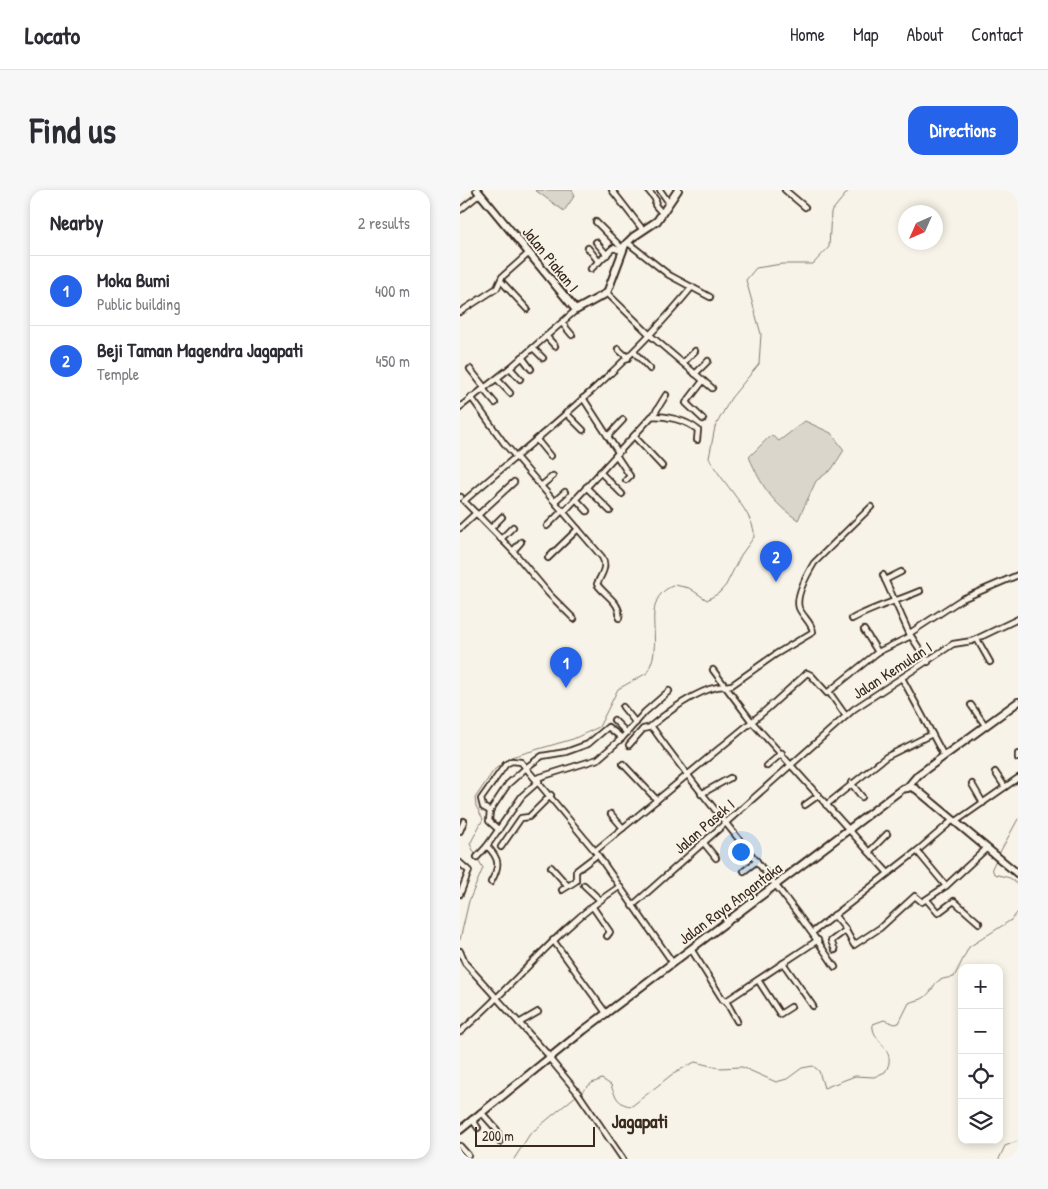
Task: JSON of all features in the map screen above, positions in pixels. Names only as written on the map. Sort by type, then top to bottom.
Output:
[{"type":"main road","points":[[606,293],[613,281],[627,242],[657,221],[678,190]]},
{"type":"main road","name":"Jalan Piakan I","points":[[478,192],[576,310],[606,293]]},
{"type":"main road","name":"Jalan Raya Angantaka","points":[[460,1130],[549,1057],[848,830],[907,788],[913,779],[943,754],[1018,702]]},
{"type":"main road","points":[[907,788],[916,789],[989,853],[1018,874]]},
{"type":"street","points":[[612,190],[644,230]]},
{"type":"street","points":[[648,190],[656,200],[655,206],[662,213]]},
{"type":"street","points":[[660,190],[669,203]]},
{"type":"street","points":[[785,190],[805,206]]},
{"type":"street","points":[[460,210],[478,192]]},
{"type":"street","points":[[596,222],[623,250]]},
{"type":"street","points":[[596,242],[607,255]]},
{"type":"street","points":[[627,242],[670,275],[710,297]]},
{"type":"street","points":[[591,269],[614,247],[623,250]]},
{"type":"street","points":[[588,248],[599,262]]},
{"type":"street","points":[[460,312],[496,288],[502,277],[529,253]]},
{"type":"street","points":[[501,281],[527,309]]},
{"type":"street","points":[[574,619],[549,594],[502,539],[461,498],[517,457],[628,358],[651,336],[692,287]]},
{"type":"street","points":[[606,293],[651,336],[712,388]]},
{"type":"street","points":[[460,407],[497,379],[576,310]]},
{"type":"street","points":[[562,323],[572,335]]},
{"type":"street","points":[[546,336],[555,346]]},
{"type":"street","points":[[533,348],[543,358]]},
{"type":"street","points":[[618,349],[628,358]]},
{"type":"street","points":[[683,363],[695,350]]},
{"type":"street","points":[[634,352],[650,369]]},
{"type":"street","points":[[522,357],[531,369]]},
{"type":"street","points":[[694,374],[708,361]]},
{"type":"street","points":[[510,368],[520,379]]},
{"type":"street","points":[[470,369],[495,404]]},
{"type":"street","points":[[497,379],[510,393]]},
{"type":"street","points":[[703,381],[686,403],[703,420]]},
{"type":"street","points":[[548,526],[576,499],[653,416],[666,395]]},
{"type":"street","points":[[471,397],[517,457],[604,560],[603,573],[598,585],[616,604],[620,611],[619,618]]},
{"type":"street","points":[[584,398],[630,476],[626,480]]},
{"type":"street","points":[[566,413],[582,430]]},
{"type":"street","points":[[653,416],[673,418],[690,425],[698,430],[697,440]]},
{"type":"street","points":[[608,436],[623,420]]},
{"type":"street","points":[[634,436],[662,466]]},
{"type":"street","points":[[537,440],[550,456]]},
{"type":"street","points":[[600,472],[622,494]]},
{"type":"street","points":[[541,486],[554,476]]},
{"type":"street","points":[[460,528],[514,482]]},
{"type":"street","points":[[586,487],[610,511]]},
{"type":"street","points":[[555,501],[565,492]]},
{"type":"street","points":[[576,499],[587,511]]},
{"type":"street","points":[[629,745],[643,729],[651,726],[698,695],[710,688],[732,685],[776,654],[813,632],[799,606],[801,593],[809,572],[814,563],[871,507]]},
{"type":"street","points":[[491,528],[502,517]]},
{"type":"street","points":[[502,539],[513,527]]},
{"type":"street","points":[[548,558],[578,529]]},
{"type":"street","points":[[513,551],[521,542]]},
{"type":"street","points":[[901,572],[884,578],[910,635],[928,662]]},
{"type":"street","points":[[562,890],[576,879],[575,872],[623,828],[752,722],[807,673],[811,675],[825,693],[829,692],[878,652],[910,635],[962,599],[1018,575]]},
{"type":"street","points":[[852,620],[877,606],[896,602],[920,590]]},
{"type":"street","name":"Jalan Kemulan I","points":[[791,763],[846,716],[954,644],[977,639],[1018,619]]},
{"type":"street","points":[[864,630],[878,652]]},
{"type":"street","points":[[977,639],[990,662]]},
{"type":"street","points":[[713,670],[752,722],[782,753],[848,830],[888,873]]},
{"type":"street","points":[[902,678],[943,754]]},
{"type":"street","points":[[477,857],[499,830],[522,796],[540,783],[598,759],[627,733],[645,712],[669,692]]},
{"type":"street","points":[[829,692],[846,716]]},
{"type":"street","points":[[971,705],[985,725]]},
{"type":"street","points":[[623,707],[636,723]]},
{"type":"street","points":[[614,720],[627,733]]},
{"type":"street","points":[[651,726],[686,776],[778,885],[813,932],[835,966]]},
{"type":"street","points":[[499,830],[489,821],[490,811],[513,778],[527,767],[542,756],[566,752],[588,744],[608,727],[622,738]]},
{"type":"street","points":[[826,805],[851,783],[893,752],[932,734]]},
{"type":"street","points":[[767,766],[782,753]]},
{"type":"street","points":[[490,811],[483,807],[481,799],[506,764],[518,760],[527,767],[551,795],[596,853],[673,963]]},
{"type":"street","name":"Jalan Pasek I","points":[[632,906],[703,842],[726,824],[791,763]]},
{"type":"street","points":[[623,764],[657,800]]},
{"type":"street","points":[[995,772],[1005,787]]},
{"type":"street","points":[[701,794],[730,778]]},
{"type":"street","points":[[813,932],[954,821],[1018,778]]},
{"type":"street","points":[[851,783],[862,797]]},
{"type":"street","points":[[972,784],[983,803]]},
{"type":"street","points":[[501,847],[521,818],[529,817],[551,795]]},
{"type":"street","points":[[805,804],[819,795]]},
{"type":"street","points":[[611,814],[623,828]]},
{"type":"street","points":[[460,831],[464,821]]},
{"type":"street","points":[[869,852],[888,834]]},
{"type":"street","points":[[703,842],[716,858]]},
{"type":"street","points":[[487,846],[496,856],[498,864],[491,882]]},
{"type":"street","points":[[917,851],[946,886]]},
{"type":"street","points":[[924,901],[989,853]]},
{"type":"street","points":[[744,871],[756,861]]},
{"type":"street","points":[[460,863],[469,869],[462,880],[460,894]]},
{"type":"street","points":[[551,867],[568,886]]},
{"type":"street","points":[[584,885],[600,900]]},
{"type":"street","points":[[460,1032],[497,998],[552,940],[592,906],[619,887]]},
{"type":"street","points":[[834,915],[846,930],[854,945],[886,923],[914,896],[924,901],[938,914],[954,901],[979,923]]},
{"type":"street","points":[[592,906],[610,932],[607,936]]},
{"type":"street","points":[[836,950],[831,941],[846,930]]},
{"type":"street","points":[[552,940],[606,1014]]},
{"type":"street","points":[[726,1000],[818,940]]},
{"type":"street","points":[[691,949],[723,1000],[726,1000],[737,1021]]},
{"type":"street","points":[[460,951],[465,963],[519,1022],[578,1093],[623,1159]]},
{"type":"street","points":[[783,963],[813,1006]]},
{"type":"street","points":[[758,980],[780,1014],[791,1007]]},
{"type":"street","points":[[519,1022],[538,1012]]},
{"type":"street","points":[[481,1112],[496,1130],[500,1142]]},
{"type":"street","points":[[472,1119],[478,1128]]},
{"type":"street","points":[[460,1146],[468,1155]]},
{"type":"shaded area","points":[[535,190],[572,190],[575,195],[564,211]]},
{"type":"shaded area","points":[[805,421],[831,433],[844,450],[832,469],[816,481],[798,520],[781,507],[768,493],[749,457],[771,435],[779,441]]},
{"type":"waterway","points":[[476,856],[470,844],[483,819],[476,806],[475,798],[494,770],[511,757],[573,739],[599,727],[618,689],[647,673],[654,653],[654,613],[659,596],[665,590],[675,585],[689,588],[707,600],[719,593],[726,585],[741,555],[754,537],[750,519],[744,508],[709,458],[715,427],[731,398],[759,364],[761,334],[746,280],[756,268],[782,264],[813,264],[829,247],[831,212],[849,190]]},
{"type":"waterway","points":[[999,854],[1018,819]]},
{"type":"waterway","points":[[460,940],[469,901],[483,868],[478,859]]},
{"type":"waterway","points":[[996,860],[992,868],[994,874],[1010,878],[1018,885]]},
{"type":"waterway","points":[[581,1092],[592,1083],[602,1079],[611,1085],[620,1102],[627,1106],[632,1106],[675,1072],[695,1062],[719,1068],[742,1067],[776,1082],[787,1079],[802,1068],[813,1066],[819,1071],[824,1088],[855,1076],[874,1077],[885,1072],[889,1064],[889,1058],[873,1030],[873,1024],[884,1020],[895,1024],[899,1023],[909,1003],[925,997],[938,981],[954,977],[969,947],[1011,920],[1018,912]]},
{"type":"waterway","points":[[514,1159],[530,1134],[577,1095]]},
{"type":"waterway","points":[[999,1159],[1005,1146],[1018,1141]]},
{"type":"place","name":"Beji Taman Magendra Jagapati","points":[[776,582]]},
{"type":"place","name":"Moka Bumi","points":[[566,688]]},
{"type":"district","name":"Jagapati","points":[[640,1121]]}]
